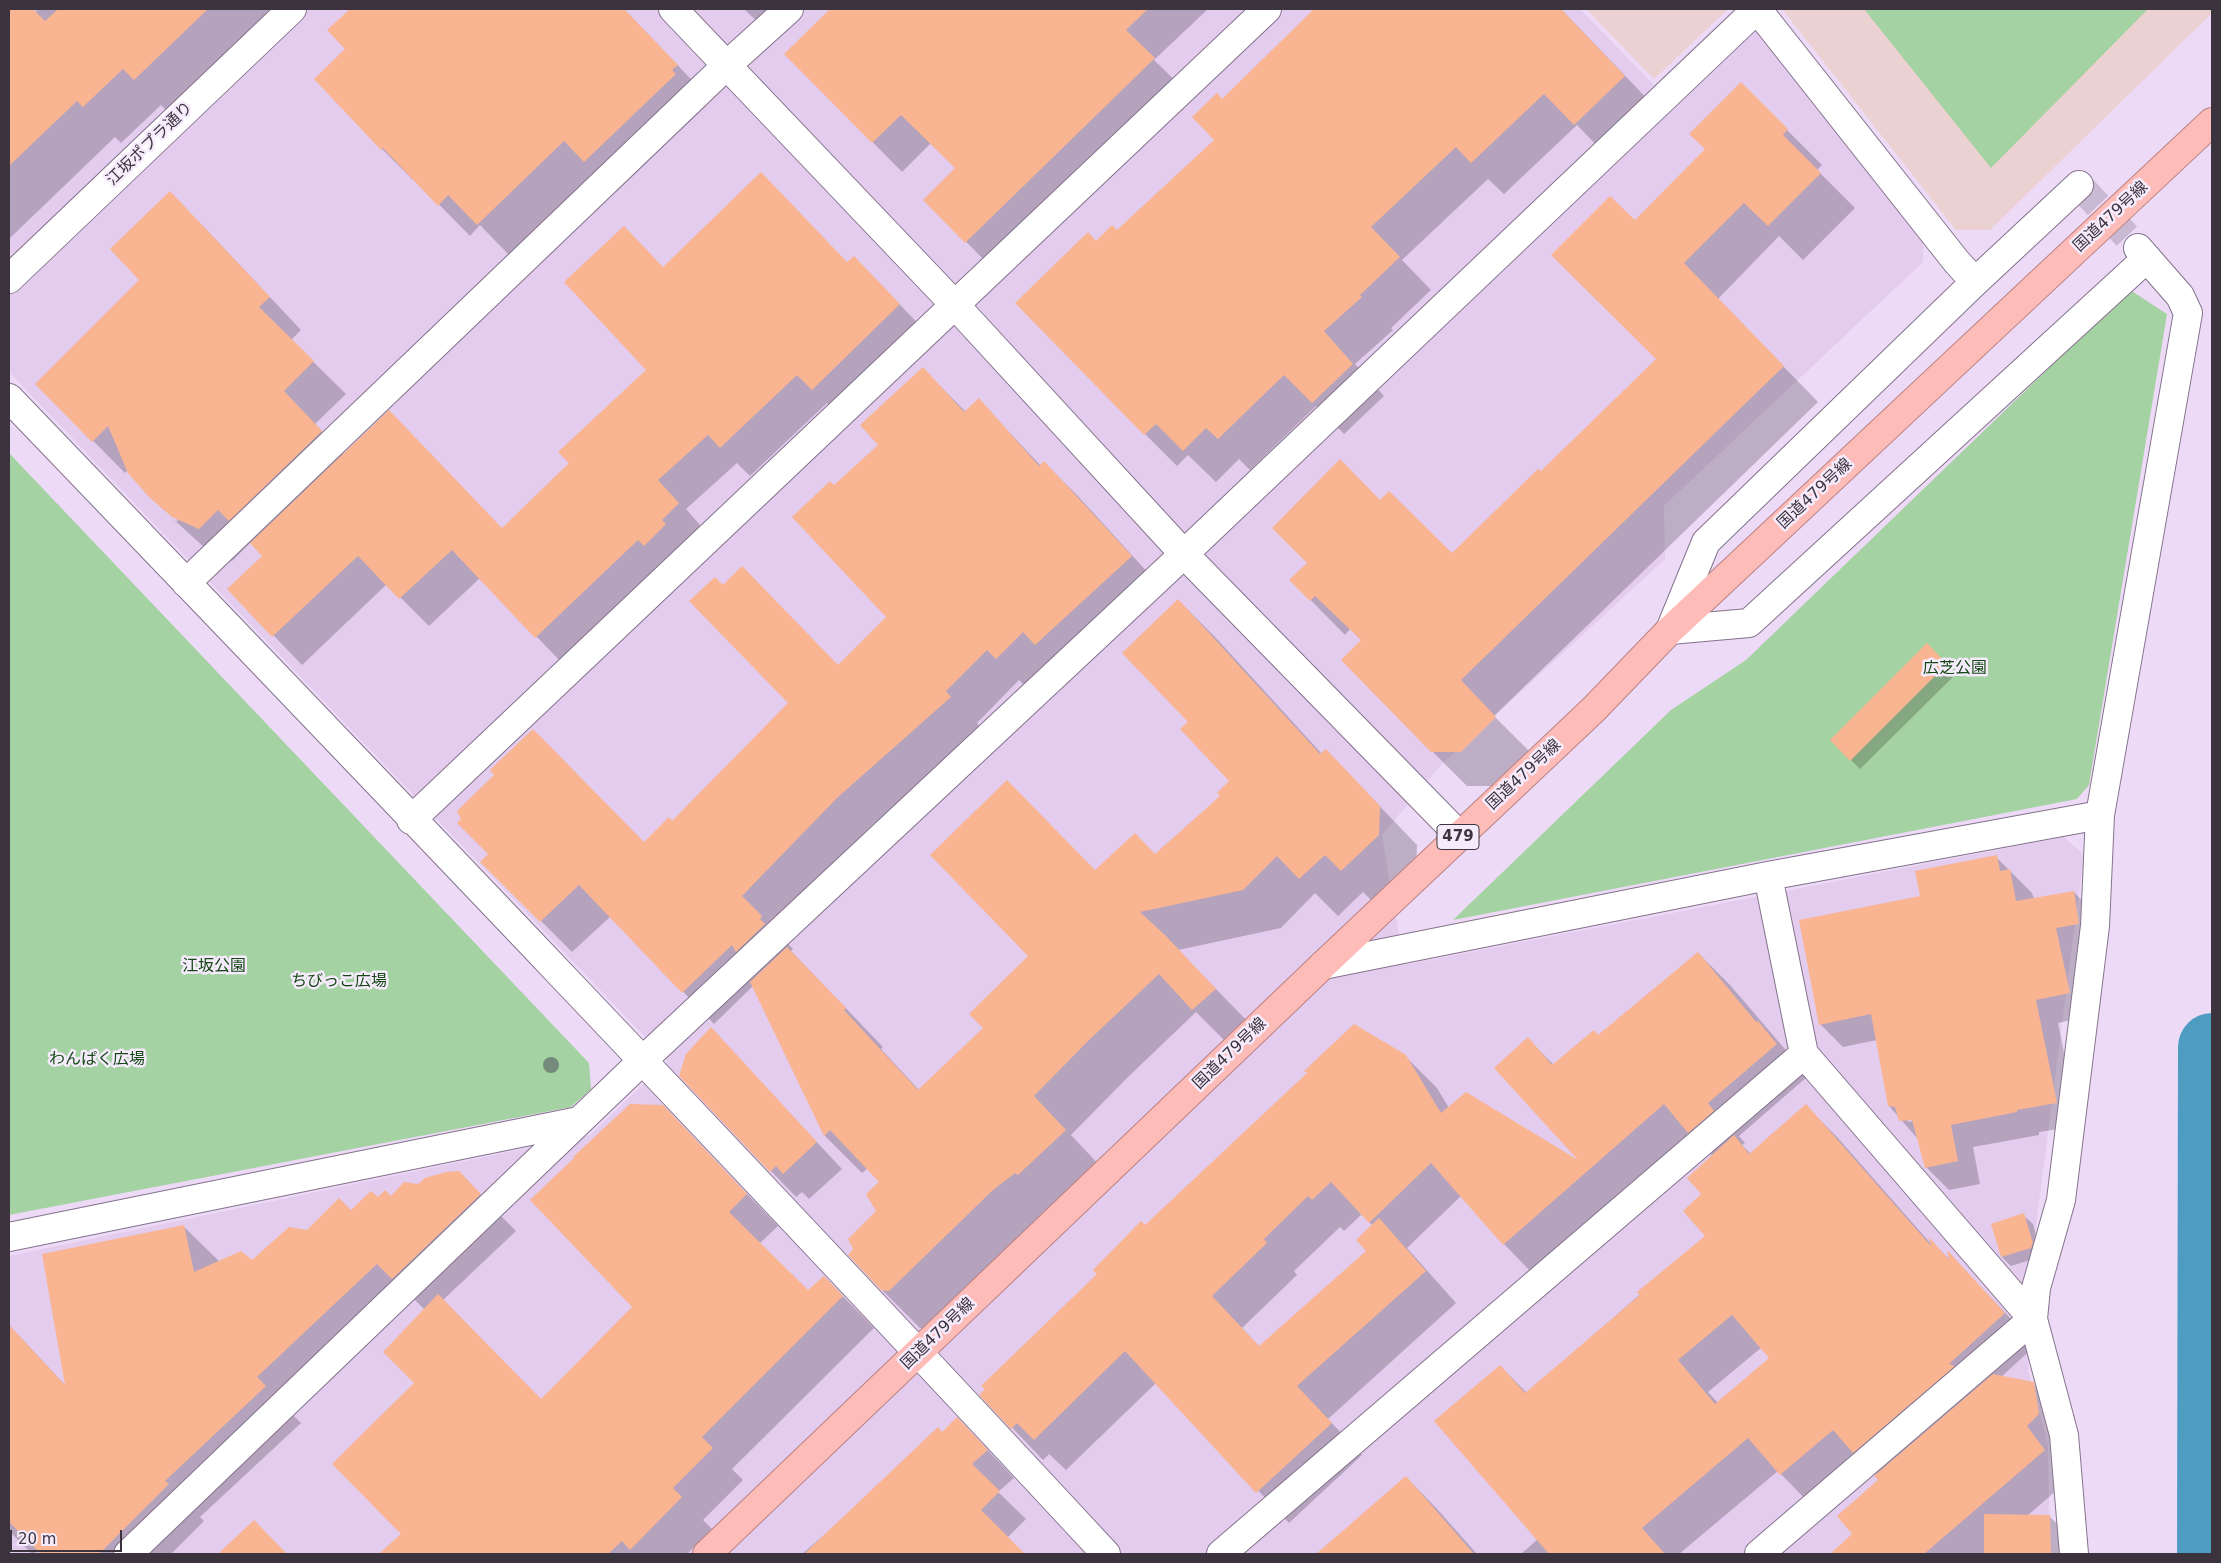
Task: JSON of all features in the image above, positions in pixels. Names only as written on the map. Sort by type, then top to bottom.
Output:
[{"type":"highway","name":"国道479号線","points":[[707,1554],[1323,964],[1594,709],[1670,630],[2212,122]]},
{"type":"street","name":"江坂ポプラ通り","points":[[9,278],[292,9]]},
{"type":"street","points":[[673,9],[955,305],[1184,554],[1460,836]]},
{"type":"street","points":[[186,583],[727,65],[789,9]]},
{"type":"street","points":[[411,820],[1267,9]]},
{"type":"street","points":[[128,1554],[642,1060],[1184,554],[1757,9],[1956,261],[1975,282]]},
{"type":"street","points":[[2074,1554],[2064,1435],[2033,1319],[2036,1288],[2061,1200],[2095,926],[2100,815],[2188,313],[2180,296],[2142,253],[1749,623],[1670,630],[1706,542],[1975,282],[2079,186]]},
{"type":"street","points":[[9,398],[642,1060],[1106,1554]]},
{"type":"street","points":[[1323,964],[1768,876],[2100,815]]},
{"type":"street","points":[[1768,876],[1804,1054],[2033,1319]]},
{"type":"street","points":[[1221,1554],[1804,1054]]},
{"type":"street","points":[[9,1237],[579,1121]]},
{"type":"street","points":[[1759,1554],[2033,1319]]},
{"type":"shaded area","points":[[9,9],[1580,9],[1654,85],[1734,9],[1745,9],[1924,237],[1923,262],[1664,506],[1665,559],[1440,766],[1382,835],[1404,965],[2064,837],[2084,855],[2032,1256],[2028,1370],[2048,1444],[2050,1554],[9,1554],[9,1256],[590,1135],[668,1061],[9,372]]},
{"type":"shaded area","points":[[1586,9],[1726,9],[1654,79]]},
{"type":"shaded area","points":[[1782,9],[2212,9],[2212,13],[1990,230],[1956,230]]},
{"type":"green space","points":[[1864,9],[2148,9],[1991,168]]},
{"type":"green space","name":"広芝公園","points":[[2130,290],[2167,314],[2089,785],[2077,799],[1453,920],[1671,710],[1746,660]]},
{"type":"green space","name":"江坂公園","points":[[9,453],[589,1063],[591,1089],[571,1107],[9,1215]]},
{"type":"building","points":[[9,9],[33,9],[45,21],[58,9],[208,9],[134,80],[123,69],[83,107],[77,101],[9,166]]},
{"type":"building","points":[[350,9],[624,9],[678,65],[672,70],[676,74],[584,162],[564,141],[477,225],[448,195],[438,206],[383,148],[381,150],[314,79],[345,49],[327,30]]},
{"type":"building","points":[[830,9],[1148,9],[1126,30],[1155,58],[965,243],[923,200],[955,168],[901,115],[872,143],[784,54]]},
{"type":"building","points":[[1314,9],[1561,9],[1625,76],[1574,125],[1544,94],[1471,163],[1456,147],[1371,227],[1400,257],[1360,295],[1362,297],[1324,331],[1353,364],[1312,403],[1284,375],[1218,439],[1206,428],[1183,451],[1156,424],[1144,435],[1015,303],[1088,232],[1096,241],[1112,225],[1117,230],[1214,140],[1192,117],[1217,93],[1222,99]]},
{"type":"building","points":[[1741,82],[1788,129],[1783,135],[1821,173],[1768,226],[1744,203],[1684,263],[1784,366],[1461,680],[1496,717],[1461,752],[1431,752],[1341,660],[1361,640],[1315,596],[1310,601],[1289,580],[1307,563],[1272,528],[1340,459],[1380,500],[1389,491],[1452,553],[1538,469],[1541,471],[1656,359],[1551,255],[1610,196],[1635,220],[1705,149],[1689,134]]},
{"type":"building","points":[[761,172],[847,262],[854,256],[900,304],[812,390],[797,375],[720,448],[708,435],[658,480],[679,503],[662,520],[666,524],[644,546],[638,540],[535,638],[452,550],[399,599],[358,556],[272,637],[227,589],[262,556],[250,543],[389,410],[502,528],[569,463],[558,452],[646,370],[564,282],[624,226],[663,267]]},
{"type":"building","points":[[170,191],[270,297],[259,307],[314,361],[284,391],[322,431],[229,521],[218,510],[199,529],[172,517],[149,497],[128,473],[108,426],[92,442],[35,384],[139,280],[110,249]]},
{"type":"building","points":[[923,367],[964,412],[979,398],[1039,466],[1044,461],[1132,556],[1035,645],[1023,632],[996,659],[987,650],[946,691],[951,697],[838,797],[742,896],[762,916],[760,919],[765,924],[736,952],[732,945],[682,993],[579,885],[540,922],[480,862],[488,854],[457,823],[461,819],[457,811],[494,775],[490,770],[533,729],[644,842],[669,817],[672,821],[788,703],[689,601],[715,577],[723,585],[742,566],[838,665],[886,617],[792,517],[830,481],[834,485],[878,445],[860,425]]},
{"type":"building","points":[[1178,599],[1320,754],[1326,749],[1380,806],[1379,835],[1341,871],[1325,855],[1299,879],[1277,856],[1243,890],[1140,912],[1166,936],[1216,989],[1192,1010],[1159,974],[1089,1040],[1034,1096],[1066,1130],[1018,1175],[1015,1173],[993,1190],[889,1291],[881,1290],[848,1255],[853,1249],[848,1239],[876,1211],[866,1194],[879,1182],[830,1130],[824,1136],[750,982],[787,947],[846,1008],[844,1010],[918,1090],[983,1028],[969,1014],[1028,956],[930,855],[1007,780],[1095,870],[1135,833],[1155,854],[1220,796],[1217,793],[1229,781],[1180,729],[1188,722],[1122,653]]},
{"type":"building","points":[[1927,643],[1947,664],[1850,761],[1830,740]]},
{"type":"building","points":[[1997,855],[2000,871],[2010,869],[2016,901],[2074,891],[2079,924],[2056,928],[2070,993],[2036,1000],[2057,1103],[1951,1125],[1958,1161],[1925,1168],[1912,1120],[1899,1121],[1895,1107],[1888,1106],[1871,1014],[1819,1025],[1799,920],[1920,896],[1915,871]]},
{"type":"building","points":[[1698,952],[1756,1022],[1758,1021],[1777,1044],[1708,1103],[1714,1111],[1688,1133],[1664,1104],[1503,1245],[1431,1163],[1369,1223],[1331,1182],[1312,1200],[1308,1196],[1264,1239],[1267,1243],[1212,1296],[1259,1346],[1366,1251],[1356,1240],[1379,1218],[1426,1271],[1297,1386],[1332,1423],[1256,1493],[1125,1351],[1034,1440],[1017,1423],[1011,1429],[979,1395],[985,1389],[981,1386],[1097,1274],[1093,1270],[1141,1221],[1145,1225],[1307,1073],[1304,1071],[1354,1024],[1406,1055],[1441,1113],[1466,1092],[1578,1160],[1494,1068],[1528,1037],[1552,1065],[1594,1030],[1598,1035]]},
{"type":"building","points":[[711,1027],[817,1142],[783,1174],[776,1166],[770,1172],[679,1076],[686,1054]]},
{"type":"building","points":[[630,1104],[663,1105],[747,1194],[729,1212],[808,1290],[824,1276],[843,1296],[702,1437],[713,1448],[673,1488],[682,1497],[630,1550],[622,1541],[608,1554],[379,1554],[401,1534],[332,1464],[414,1383],[383,1352],[438,1294],[541,1399],[632,1307],[530,1200]]},
{"type":"building","points":[[1806,1104],[1931,1246],[1929,1237],[1949,1260],[1947,1250],[2005,1313],[1949,1364],[1955,1366],[1853,1453],[1833,1430],[1780,1475],[1748,1438],[1642,1528],[1665,1554],[1549,1554],[1434,1421],[1500,1365],[1525,1393],[1640,1295],[1637,1292],[1705,1236],[1683,1211],[1701,1194],[1687,1178],[1734,1135],[1749,1154]],"holes":[[[1732,1315],[1769,1358],[1715,1404],[1678,1360]]]},
{"type":"building","points":[[459,1171],[481,1194],[392,1279],[377,1264],[257,1377],[266,1386],[165,1481],[169,1484],[99,1554],[41,1554],[9,1522],[9,1325],[65,1385],[42,1254],[184,1225],[194,1272],[241,1251],[252,1260],[289,1227],[307,1230],[339,1198],[351,1210],[371,1191],[378,1197],[385,1190],[391,1196],[404,1182],[418,1184],[425,1178],[446,1172]]},
{"type":"building","points":[[2024,1213],[2033,1243],[2031,1248],[2001,1257],[1991,1224]]},
{"type":"building","points":[[1993,1374],[2034,1382],[2039,1414],[2027,1426],[2045,1450],[1924,1554],[1830,1554],[1852,1534],[1837,1516],[1878,1480],[1874,1476]]},
{"type":"building","points":[[957,1417],[988,1450],[972,1464],[1000,1491],[981,1510],[1025,1554],[804,1554],[938,1427],[942,1432]]},
{"type":"building","points":[[1406,1476],[1474,1554],[1316,1554]]},
{"type":"building","points":[[1984,1514],[2050,1515],[2051,1554],[1984,1554]]},
{"type":"building","points":[[254,1520],[287,1554],[218,1554]]},
{"type":"waterway","points":[[2211,1554],[2212,1047]]},
{"type":"tunnel","points":[[2079,185],[2138,248]]},
{"type":"park label","name":"ちびっこ広場","points":[[339,982]]},
{"type":"park label","name":"わんぱく広場","points":[[97,1060]]}]
